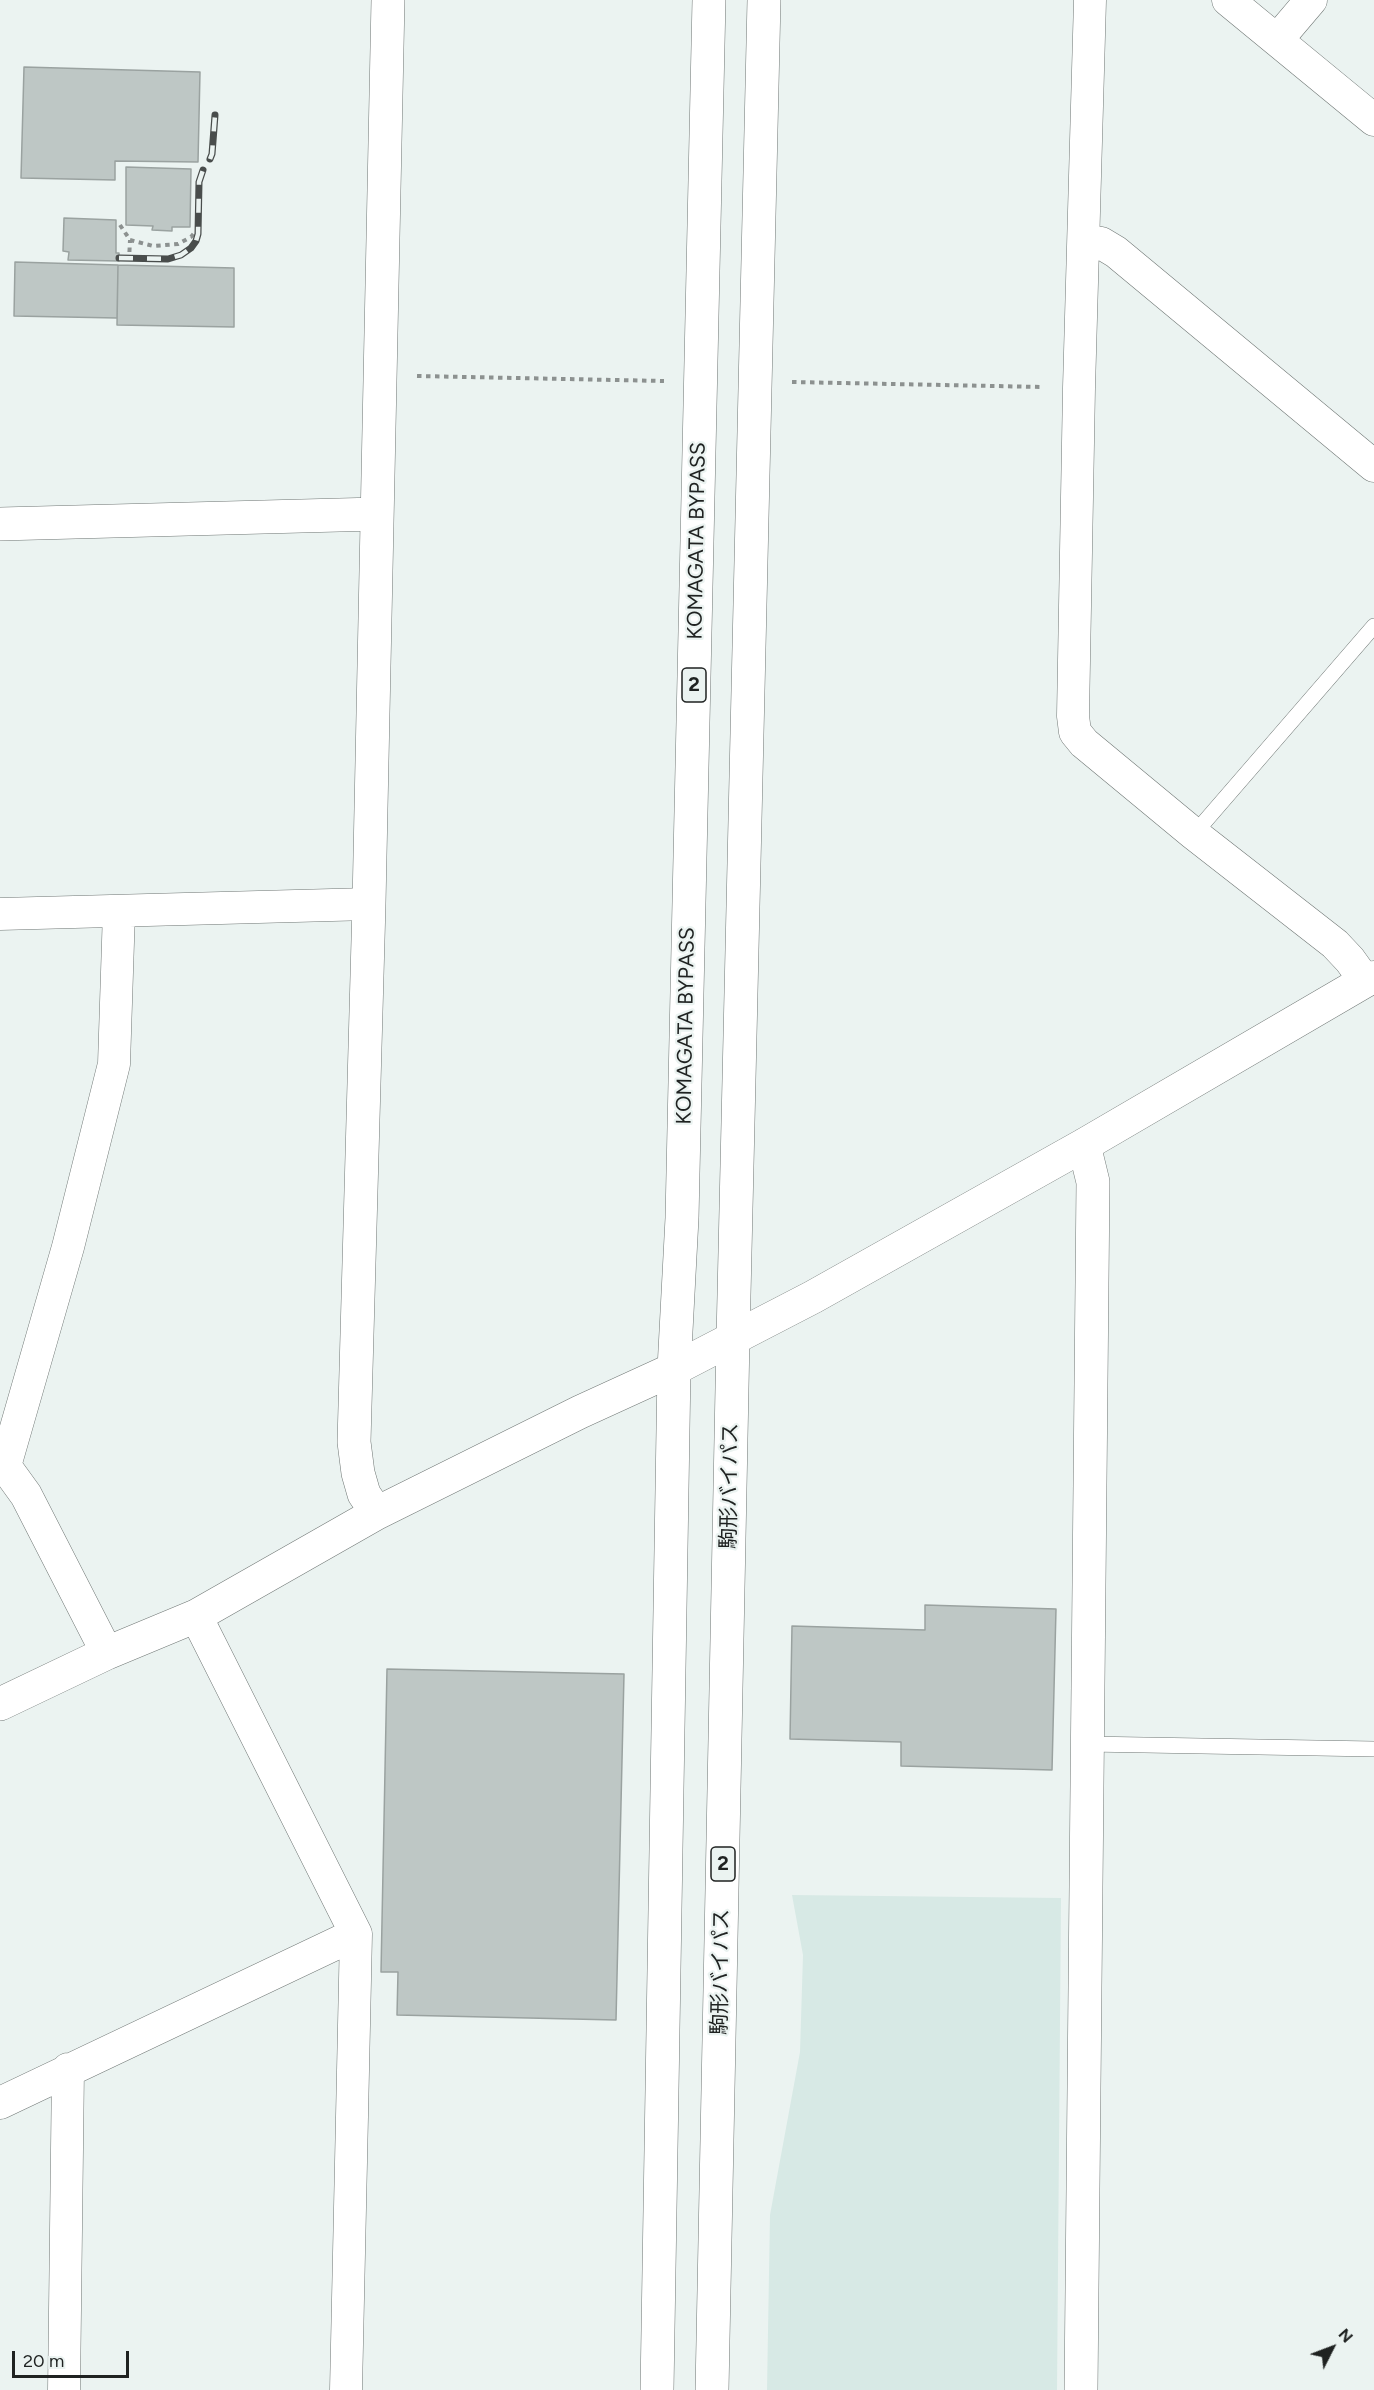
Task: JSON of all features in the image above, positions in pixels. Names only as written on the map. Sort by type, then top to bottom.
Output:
[{"type":"main road","points":[[377,1513],[364,1494],[358,1473],[354,1443],[369,904],[388,0]]},
{"type":"main road","name":"KOMAGATA BYPASS","points":[[674,1369],[682,1218],[709,0]]},
{"type":"main road","name":"2","points":[[734,1338],[764,0]]},
{"type":"main road","points":[[0,524],[377,514]]},
{"type":"main road","points":[[0,1704],[108,1653],[196,1616],[377,1513],[580,1412],[674,1369],[813,1297],[1084,1145],[1369,979]]},
{"type":"main road","points":[[1082,2390],[1093,1182],[1084,1145]]},
{"type":"main road","name":"駒形バイパス","points":[[712,2390],[734,1338]]},
{"type":"main road","name":"2","points":[[657,2390],[674,1369]]},
{"type":"street","points":[[1090,0],[1079,387],[1073,716],[1075,732],[1084,743],[1194,834],[1335,944],[1369,979]]},
{"type":"street","points":[[1228,0],[1374,120]]},
{"type":"street","points":[[1277,40],[1311,0]]},
{"type":"street","points":[[1084,240],[1101,243],[1116,252],[1374,466]]},
{"type":"street","points":[[0,914],[369,904]]},
{"type":"street","points":[[108,1653],[26,1495],[2,1467],[68,1246],[114,1064],[119,911]]},
{"type":"street","points":[[196,1616],[356,1934],[346,2390]]},
{"type":"street","points":[[0,2103],[356,1934]]},
{"type":"street","points":[[64,2390],[68,2069]]},
{"type":"lane","points":[[1194,834],[1374,626]]},
{"type":"lane","points":[[1088,1744],[1374,1749]]},
{"type":"path","points":[[120,225],[130,240],[137,243],[167,246],[185,240],[195,232]]},
{"type":"path","points":[[129,261],[130,240]]},
{"type":"path","points":[[380,375],[701,381]]},
{"type":"path","points":[[755,382],[1079,387]]},
{"type":"shaded area","points":[[792,1895],[1061,1898],[1057,2390],[767,2390],[770,2215],[800,2052],[803,1955]]},
{"type":"building","points":[[24,67],[200,72],[198,162],[115,161],[115,180],[21,178]]},
{"type":"building","points":[[126,167],[191,169],[190,227],[172,227],[172,231],[152,230],[153,226],[126,225]]},
{"type":"building","points":[[64,218],[116,220],[116,253],[119,253],[119,261],[68,260],[69,252],[63,251]]},
{"type":"building","points":[[15,262],[118,265],[117,318],[14,316]]},
{"type":"building","points":[[118,265],[234,268],[234,327],[117,325]]},
{"type":"building","points":[[925,1605],[1056,1609],[1052,1770],[901,1766],[901,1742],[790,1739],[792,1626],[925,1630]]},
{"type":"building","points":[[387,1669],[624,1674],[616,2020],[397,2015],[398,1972],[381,1972]]},
{"type":"railway","points":[[210,159],[215,115]]},
{"type":"railway","points":[[119,258],[168,259],[181,255],[191,248],[198,234],[199,182],[203,170]]}]
